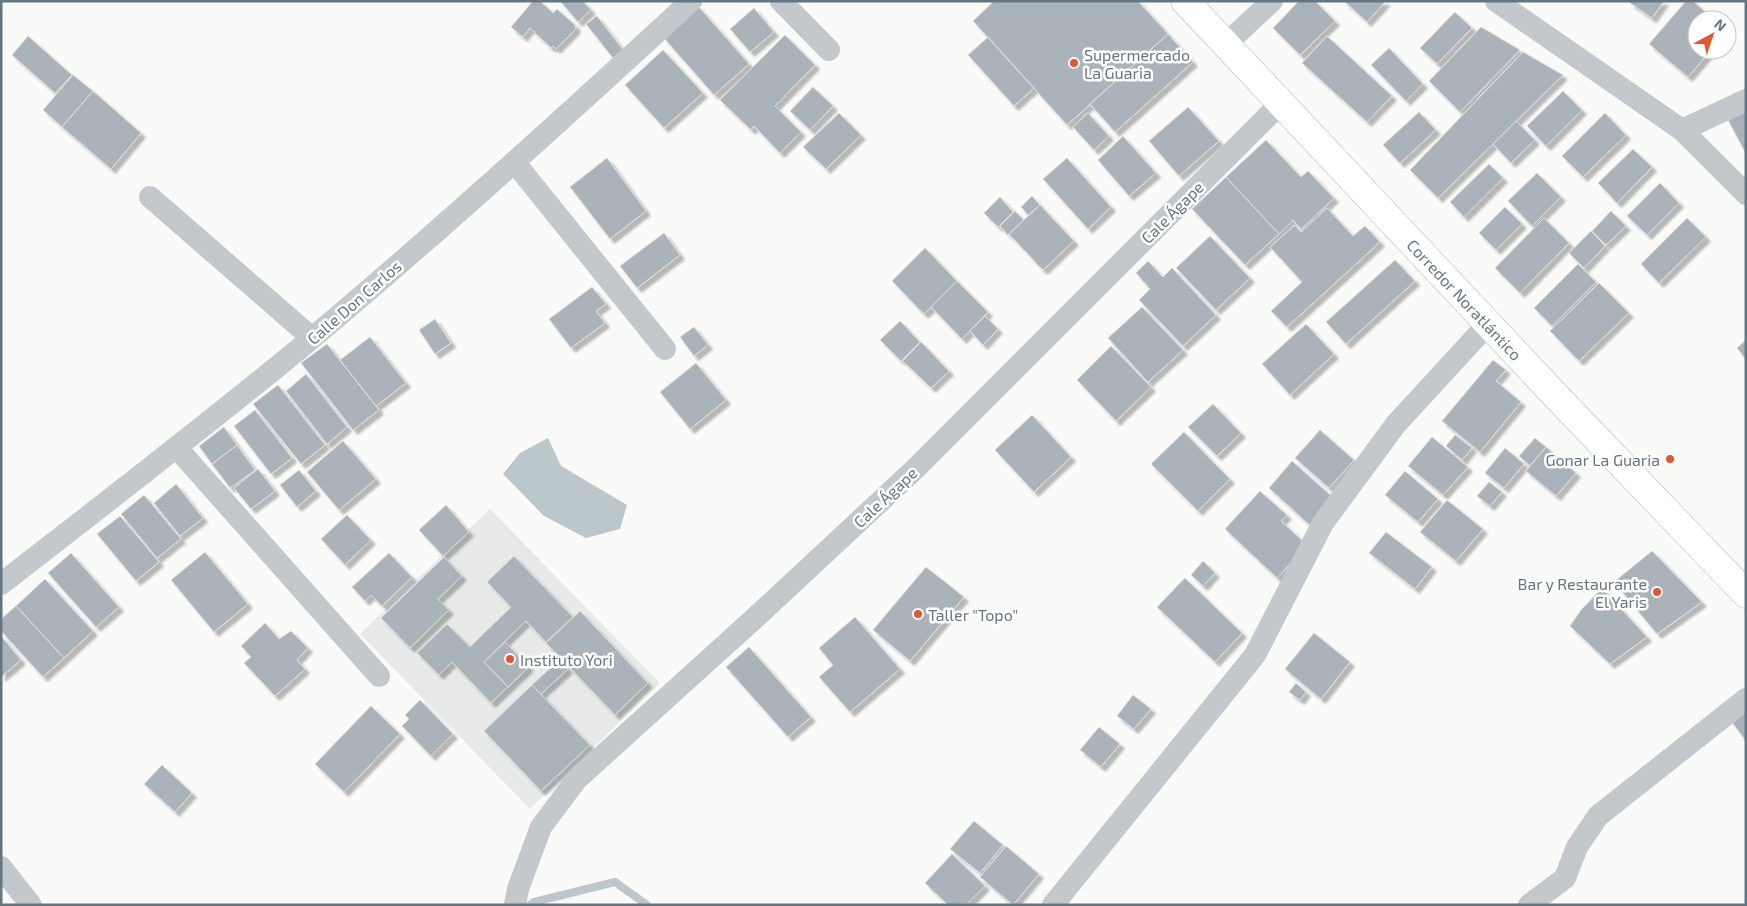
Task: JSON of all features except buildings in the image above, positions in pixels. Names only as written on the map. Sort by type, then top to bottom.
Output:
[{"type":"highway","name":"Corredor Noratlántico","points":[[1186,1],[1488,324],[1746,594]]},
{"type":"street","name":"Calle Don Carlos","points":[[1,584],[177,448],[312,338],[515,163],[691,1]]},
{"type":"street","points":[[781,1],[829,50]]},
{"type":"street","points":[[1226,44],[1272,1]]},
{"type":"street","points":[[1496,1],[1682,130],[1746,194]]},
{"type":"street","points":[[1682,130],[1746,100]]},
{"type":"street","name":"Cale Ágape","points":[[515,905],[518,889],[542,827],[577,779],[756,617],[914,470],[1282,103]]},
{"type":"street","points":[[515,163],[665,350]]},
{"type":"street","points":[[150,197],[312,338]]},
{"type":"street","points":[[1053,905],[1255,655],[1323,523],[1396,424],[1488,324]]},
{"type":"street","points":[[177,448],[379,676]]},
{"type":"street","points":[[1529,905],[1565,878],[1577,847],[1598,816],[1746,698]]},
{"type":"street","points":[[1,867],[31,905]]},
{"type":"shaded area","points":[[548,438],[561,466],[627,505],[620,529],[586,538],[544,516],[503,474],[520,453]]},
{"type":"shaded area","name":"Instituto Yori","points":[[490,509],[660,683],[530,809],[360,634]]},
{"type":"waterway","points":[[530,905],[534,902],[615,882],[647,905]]},
{"type":"place","name":"Supermercado La Guaria","points":[[1074,63]]},
{"type":"place","name":"Gonar La Guaria","points":[[1670,459]]},
{"type":"place","name":"Bar y Restaurante El Yaris","points":[[1657,592]]},
{"type":"place","name":"Taller \"Topo\"","points":[[918,614]]},
{"type":"place","name":"Instituto Yori","points":[[510,659]]}]
